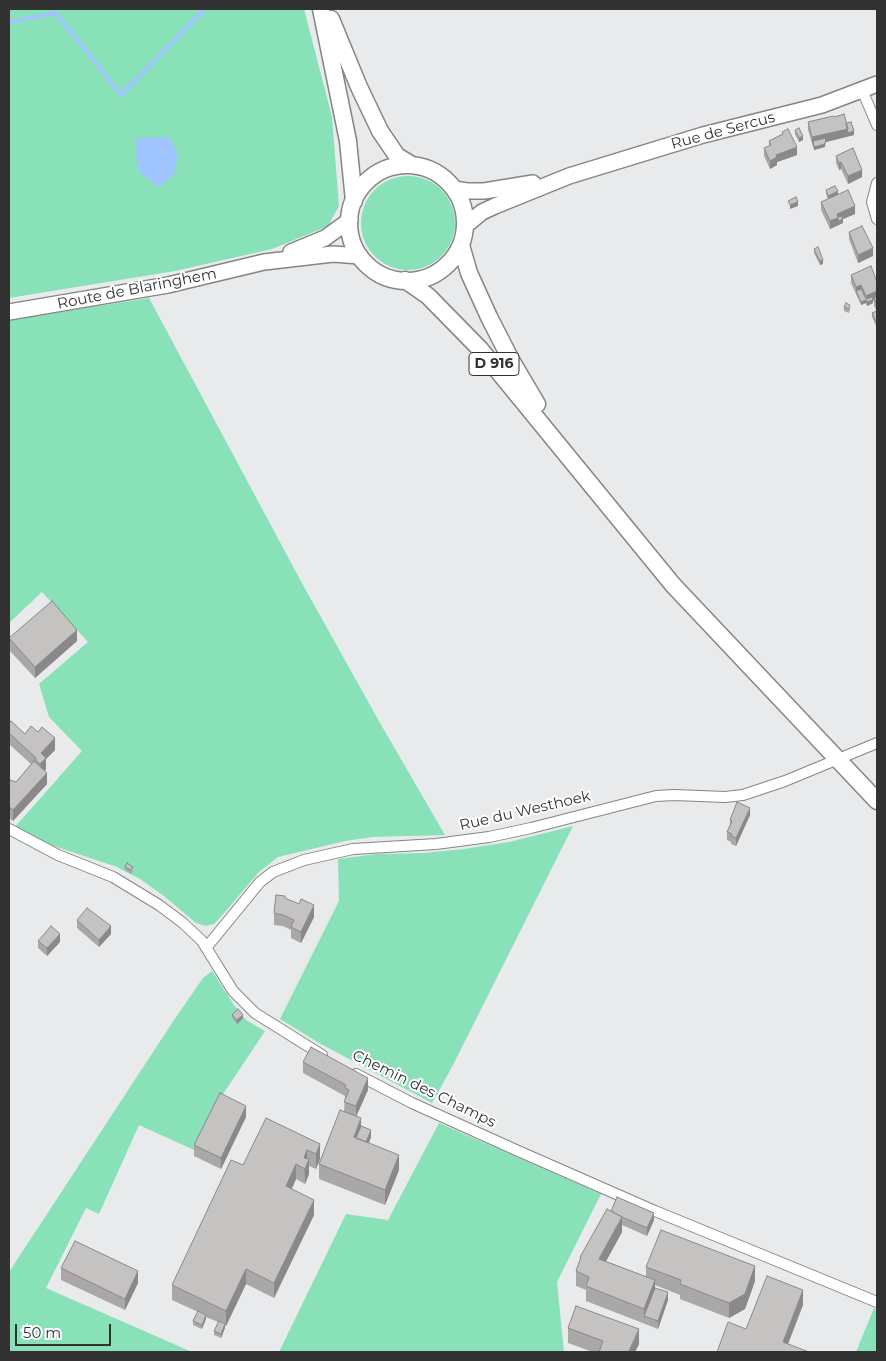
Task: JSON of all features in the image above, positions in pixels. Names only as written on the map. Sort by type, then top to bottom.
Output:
[{"type":"main road","points":[[321,9],[348,141],[354,202]]},
{"type":"main road","points":[[326,9],[380,131],[397,156],[412,165]]},
{"type":"main road","points":[[412,165],[436,173],[448,181],[464,209],[465,226],[461,245],[450,262],[439,271],[420,279],[395,279],[380,274],[371,268],[360,256],[351,236],[350,220],[354,202],[361,189],[375,175],[393,167],[412,165]]},
{"type":"main road","name":"D 916","points":[[461,245],[469,273],[494,329],[571,459]]},
{"type":"main road","name":"D 916","points":[[405,280],[428,296],[499,370],[636,542],[683,596],[877,801]]},
{"type":"street","name":"Rue de Sercus","points":[[465,226],[482,212],[494,206],[569,176],[703,135],[815,107],[877,84]]},
{"type":"street","points":[[862,90],[877,125]]},
{"type":"street","name":"Rue de Sercus","points":[[454,189],[484,191],[569,176]]},
{"type":"street","points":[[877,183],[872,202],[877,219]]},
{"type":"street","name":"Route de Blaringhem","points":[[9,312],[186,281],[264,262],[318,242],[333,234],[350,220]]},
{"type":"street","name":"Route de Blaringhem","points":[[264,262],[333,254],[360,256]]},
{"type":"street","name":"Rue du Westhoek","points":[[206,948],[260,882],[274,872],[304,860],[352,850],[436,844],[489,837],[656,796],[743,796],[877,743]]},
{"type":"street","name":"Chemin des Champs","points":[[9,829],[45,849],[103,873],[132,888],[175,916],[191,930],[206,948],[234,991],[255,1014],[332,1061]]},
{"type":"street","name":"Chemin des Champs","points":[[348,1070],[412,1103],[655,1211],[877,1302]]},
{"type":"green space","points":[[9,9],[304,9],[332,117],[339,206],[328,226],[272,249],[175,271],[9,298]]},
{"type":"green space","points":[[408,176],[426,180],[441,190],[451,205],[455,223],[451,241],[441,256],[426,266],[408,270],[390,266],[375,256],[365,241],[361,223],[365,205],[375,190],[390,180]]},
{"type":"green space","points":[[149,298],[303,585],[445,835],[373,837],[345,841],[278,857],[259,872],[214,924],[206,926],[196,923],[164,896],[140,879],[117,867],[39,841],[14,828],[82,751],[49,717],[39,684],[88,642],[42,592],[9,623],[9,320]]},
{"type":"green space","points":[[573,826],[432,1103],[319,1043],[280,1019],[339,901],[338,859],[377,854],[424,853],[464,849],[509,842]]},
{"type":"green space","points":[[212,971],[246,1020],[265,1031],[217,1103],[194,1150],[139,1125],[99,1214],[86,1208],[46,1288],[192,1352],[9,1352],[9,1272],[174,1020],[203,978]]},
{"type":"green space","points":[[439,1123],[601,1194],[557,1282],[564,1352],[279,1352],[346,1214],[388,1220]]},
{"type":"green space","points":[[874,1308],[877,1310],[877,1352],[856,1352]]},
{"type":"water","points":[[169,137],[178,155],[174,175],[158,187],[139,172],[136,153],[137,138]]},
{"type":"building","points":[[844,114],[848,129],[812,137],[808,122]]},
{"type":"building","points":[[851,122],[854,131],[848,133],[846,123]]},
{"type":"building","points":[[799,128],[803,136],[799,138],[795,130]]},
{"type":"building","points":[[788,129],[797,147],[776,155],[777,157],[770,161],[764,148],[771,145],[769,141],[783,134],[782,132]]},
{"type":"building","points":[[826,138],[825,144],[814,147],[813,141]]},
{"type":"building","points":[[853,148],[862,170],[848,176],[836,156]]},
{"type":"building","points":[[835,186],[838,191],[828,196],[826,190]]},
{"type":"building","points":[[848,190],[855,206],[837,214],[838,218],[830,221],[821,202]]},
{"type":"building","points":[[796,197],[798,202],[790,205],[788,201]]},
{"type":"building","points":[[862,226],[873,248],[858,255],[849,232]]},
{"type":"building","points":[[818,247],[823,260],[820,261],[814,249]]},
{"type":"building","points":[[871,266],[877,282],[877,291],[866,296],[861,285],[856,287],[851,275]]},
{"type":"building","points":[[861,289],[866,299],[872,297],[873,300],[861,302],[856,291]]},
{"type":"building","points":[[846,303],[850,305],[849,309],[844,307]]},
{"type":"building","points":[[877,311],[877,324],[872,313]]},
{"type":"building","points":[[52,601],[77,630],[35,667],[9,638]]},
{"type":"building","points":[[11,721],[25,734],[31,726],[38,732],[42,727],[55,738],[41,753],[46,758],[40,764],[9,733]]},
{"type":"building","points":[[34,761],[47,773],[13,810],[9,807],[9,781],[16,782]]},
{"type":"building","points":[[737,802],[750,808],[736,838],[727,832]]},
{"type":"building","points":[[127,863],[133,867],[131,870],[125,867]]},
{"type":"building","points":[[276,895],[285,896],[285,898],[299,904],[301,899],[314,905],[301,932],[291,927],[294,920],[274,913]]},
{"type":"building","points":[[87,908],[111,926],[99,940],[77,920]]},
{"type":"building","points":[[51,926],[60,934],[47,948],[38,941]]},
{"type":"building","points":[[238,1009],[243,1015],[237,1020],[232,1015]]},
{"type":"building","points":[[311,1047],[368,1078],[356,1106],[344,1102],[349,1090],[345,1088],[346,1085],[303,1062]]},
{"type":"building","points":[[220,1093],[246,1106],[221,1158],[194,1145]]},
{"type":"building","points":[[340,1110],[361,1118],[354,1137],[399,1155],[385,1190],[319,1164]]},
{"type":"building","points":[[266,1118],[320,1144],[316,1154],[307,1150],[304,1158],[309,1159],[305,1169],[296,1164],[286,1186],[314,1200],[274,1283],[246,1269],[226,1311],[172,1285],[231,1160],[243,1165]]},
{"type":"building","points":[[361,1126],[371,1130],[366,1142],[356,1138]]},
{"type":"building","points":[[617,1197],[654,1213],[647,1228],[611,1211]]},
{"type":"building","points":[[607,1209],[622,1217],[599,1259],[655,1280],[644,1309],[586,1286],[589,1277],[576,1271],[580,1257]]},
{"type":"building","points":[[661,1230],[755,1266],[745,1294],[729,1303],[680,1284],[681,1280],[646,1267]]},
{"type":"building","points":[[75,1241],[138,1271],[125,1299],[61,1268]]},
{"type":"building","points":[[767,1276],[803,1290],[783,1342],[809,1352],[717,1352],[728,1322],[746,1329]]},
{"type":"building","points":[[655,1288],[668,1292],[658,1321],[644,1316]]},
{"type":"building","points":[[576,1306],[639,1329],[629,1351],[631,1352],[599,1352],[603,1341],[568,1328]]},
{"type":"building","points":[[198,1311],[206,1315],[202,1325],[193,1321]]},
{"type":"building","points":[[219,1321],[225,1324],[221,1334],[214,1331]]},
{"type":"waterway","points":[[9,22],[56,13],[121,95],[205,9]]}]
